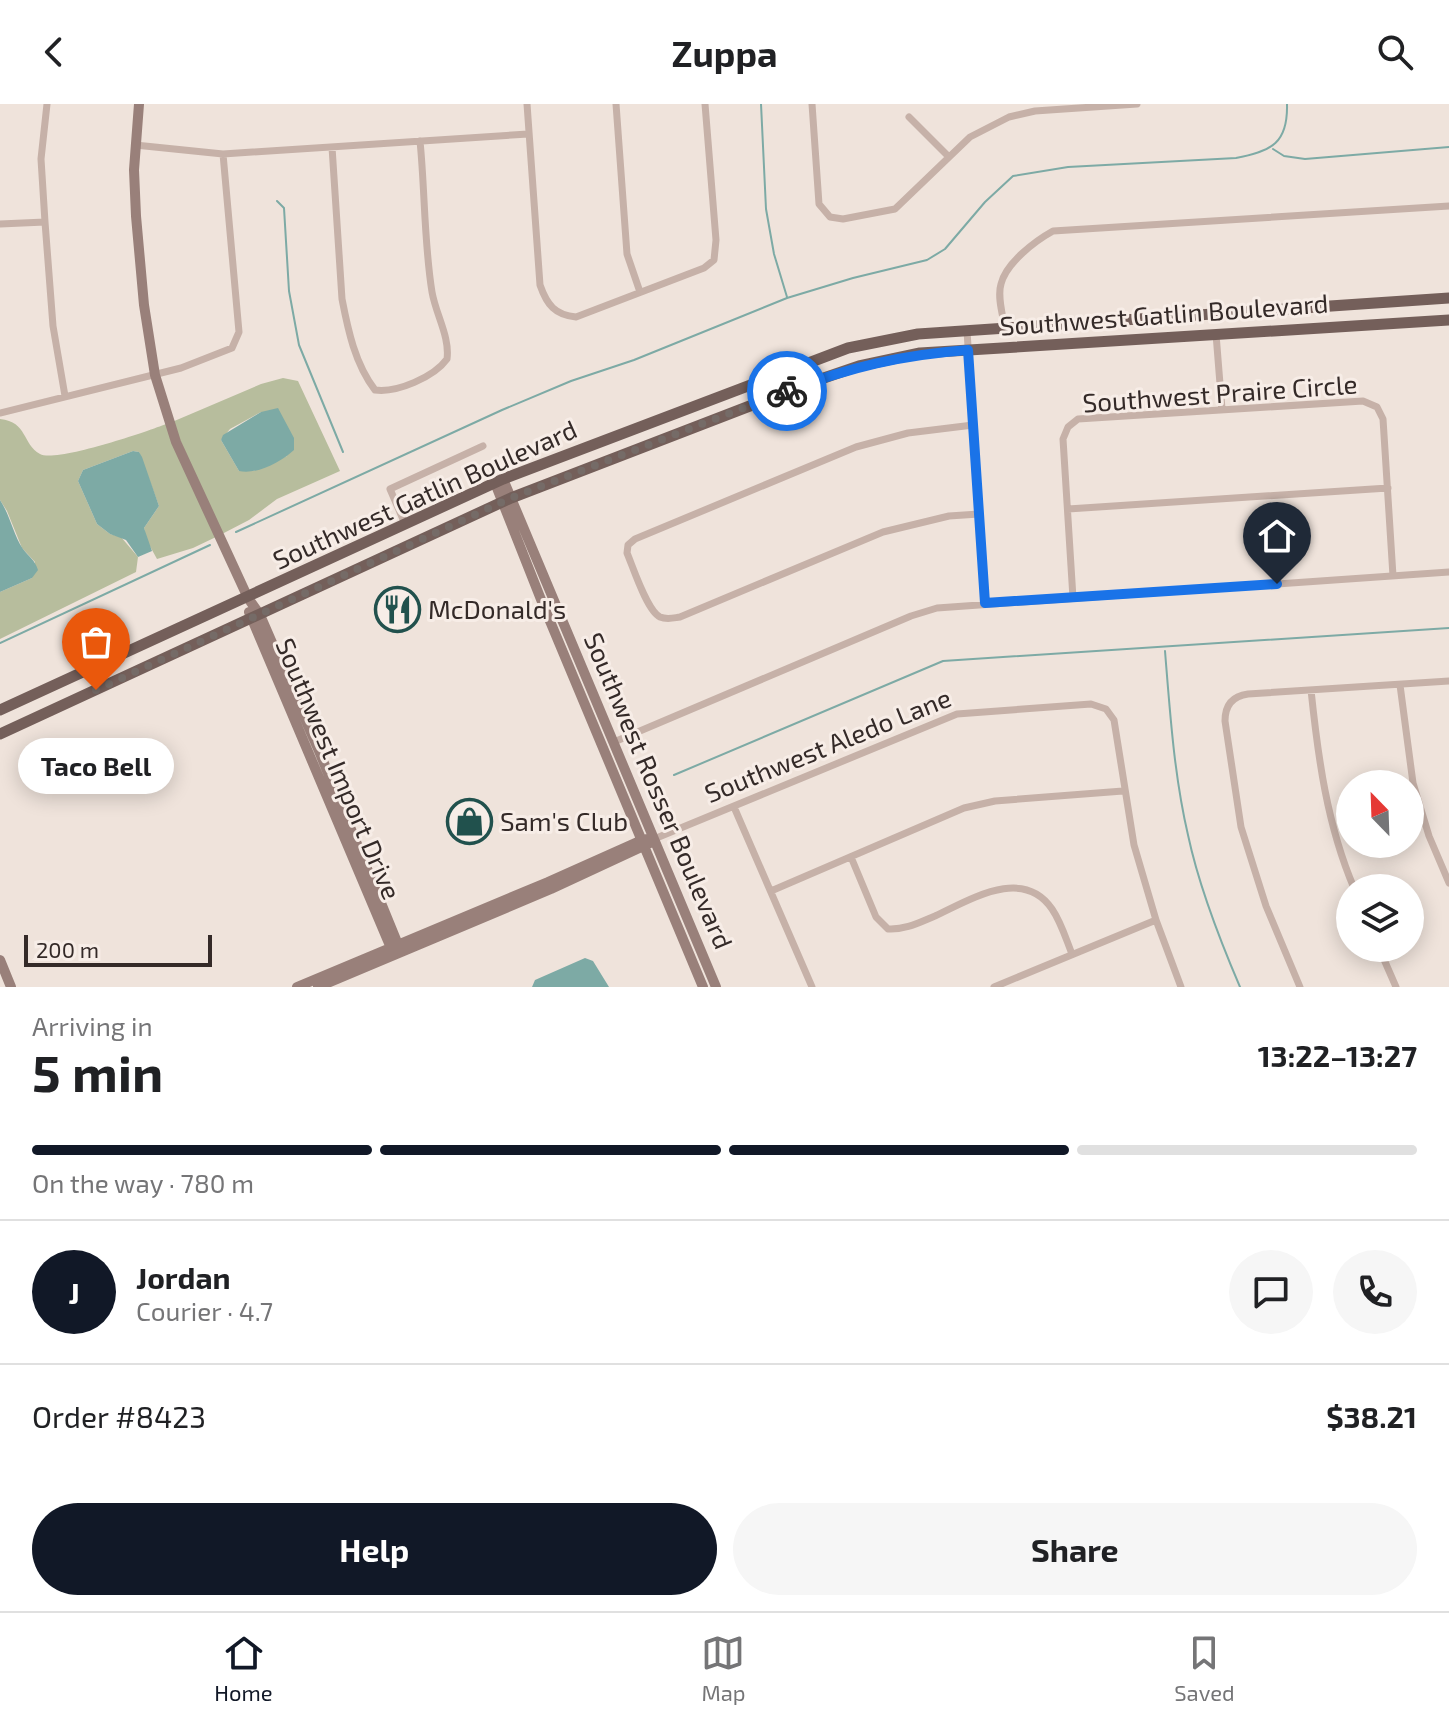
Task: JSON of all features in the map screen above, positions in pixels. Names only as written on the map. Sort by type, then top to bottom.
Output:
[{"type":"main road","name":"Southwest Gatlin Boulevard","points":[[0,710],[499,481],[848,348],[918,334],[1449,298]]},
{"type":"main road","name":"Southwest Gatlin Boulevard","points":[[0,734],[507,499],[847,370],[920,353],[1449,320]]},
{"type":"street","points":[[47,104],[41,159],[53,326],[65,396]]},
{"type":"street","name":"Southwest Import Drive","points":[[139,104],[135,145],[136,216],[144,305],[155,375],[176,442],[248,598],[396,950]]},
{"type":"street","points":[[527,104],[537,263],[545,298],[553,310],[564,316],[576,317],[704,268],[714,260],[716,240],[705,104]]},
{"type":"street","points":[[616,104],[627,254],[640,292]]},
{"type":"street","points":[[812,104],[819,204],[830,217],[843,219],[895,209],[970,137],[1009,117],[1035,111],[1137,104]]},
{"type":"street","points":[[909,117],[948,156]]},
{"type":"street","points":[[135,145],[223,154],[528,134]]},
{"type":"street","points":[[332,147],[346,320],[366,378],[375,390],[385,392],[433,372],[447,359],[448,348],[432,296],[420,141]]},
{"type":"street","points":[[0,413],[155,375],[232,348],[239,332],[223,154]]},
{"type":"street","points":[[1005,329],[1000,287],[1007,270],[1041,238],[1053,231],[1449,206]]},
{"type":"street","points":[[0,224],[45,222]]},
{"type":"street","points":[[967,331],[985,603]]},
{"type":"street","points":[[1216,334],[1222,409]]},
{"type":"street","name":"Southwest Praire Circle","points":[[1073,598],[1063,439],[1068,427],[1078,419],[1222,409],[1363,401],[1377,407],[1383,419],[1393,576]]},
{"type":"street","points":[[973,425],[908,433],[856,447],[635,539],[628,545],[627,553],[650,606],[660,617],[669,619],[883,532],[949,516],[979,514]]},
{"type":"street","points":[[405,524],[390,489],[483,446]]},
{"type":"street","name":"Southwest Rosser Boulevard","points":[[499,481],[614,742],[716,987]]},
{"type":"street","points":[[1068,509],[1388,488]]},
{"type":"street","name":"Southwest Rosser Boulevard","points":[[507,499],[542,602],[703,987]]},
{"type":"street","points":[[614,742],[911,616],[937,608],[1449,572]]},
{"type":"street","points":[[1300,987],[1266,906],[1241,827],[1225,721],[1226,709],[1236,697],[1248,694],[1449,681]]},
{"type":"street","points":[[1400,685],[1413,783],[1429,836],[1449,883]]},
{"type":"street","points":[[1311,690],[1324,790],[1350,874]]},
{"type":"street","name":"Southwest Aledo Lane","points":[[318,987],[548,882],[957,714],[1091,704],[1106,709],[1113,716],[1123,791]]},
{"type":"street","points":[[771,891],[964,808],[995,801],[1123,791],[1134,845],[1156,920],[1181,987]]},
{"type":"street","points":[[734,807],[812,987]]},
{"type":"street","points":[[851,857],[876,917],[888,929],[914,925],[994,891],[1017,888],[1031,891],[1048,903],[1072,954]]},
{"type":"street","points":[[994,987],[1156,920]]},
{"type":"street","name":"Southwest Aledo Lane","points":[[297,987],[396,950]]},
{"type":"street","points":[[0,960],[11,987]]},
{"type":"street","points":[[1385,962],[1396,987]]},
{"type":"green space","points":[[283,378],[298,381],[340,471],[277,499],[249,520],[222,534],[172,422],[261,384]],"holes":[[[261,412],[287,456],[253,471],[239,471],[221,440],[230,429]]]},
{"type":"green space","points":[[0,419],[16,424],[34,450],[49,456],[101,445],[166,424],[216,537],[157,559],[146,539],[144,528],[159,506],[139,452],[133,451],[83,470],[78,481],[97,524],[110,534],[121,537],[138,557],[136,572],[0,639],[0,592],[32,578],[35,562],[22,548],[0,500]]},
{"type":"water","points":[[278,408],[294,438],[294,450],[268,466],[239,471],[221,440],[223,435],[261,412]]},
{"type":"water","points":[[133,451],[139,452],[142,457],[159,506],[144,528],[152,551],[138,557],[126,540],[110,534],[97,524],[78,481],[83,470]]},
{"type":"water","points":[[0,500],[23,549],[38,570],[32,578],[0,592]]},
{"type":"water","points":[[585,958],[593,961],[609,987],[532,987],[535,980]]},
{"type":"waterway","points":[[761,104],[766,209],[774,254],[787,297]]},
{"type":"waterway","points":[[236,532],[571,381],[634,360],[787,298],[927,260],[945,249],[985,202],[1013,176],[1068,167],[1249,155],[1268,148],[1281,136],[1285,128],[1287,104]]},
{"type":"waterway","points":[[1273,149],[1284,156],[1305,159],[1449,147]]},
{"type":"waterway","points":[[277,201],[284,208],[289,291],[299,345],[343,452]]},
{"type":"waterway","points":[[0,643],[210,545]]},
{"type":"waterway","points":[[674,775],[943,661],[1449,628]]},
{"type":"waterway","points":[[1165,651],[1176,766],[1188,835],[1210,912],[1240,987]]},
{"type":"way so far","points":[[96,690],[511,498],[787,391]]},
{"type":"place","name":"McDonald's","points":[[397,610]]},
{"type":"place","name":"Taco Bell","points":[[96,690]]},
{"type":"place","name":"Sam's Club","points":[[469,822]]},
{"type":"route","points":[[787,391],[884,360],[920,353],[968,350],[985,603],[1277,584]]}]
